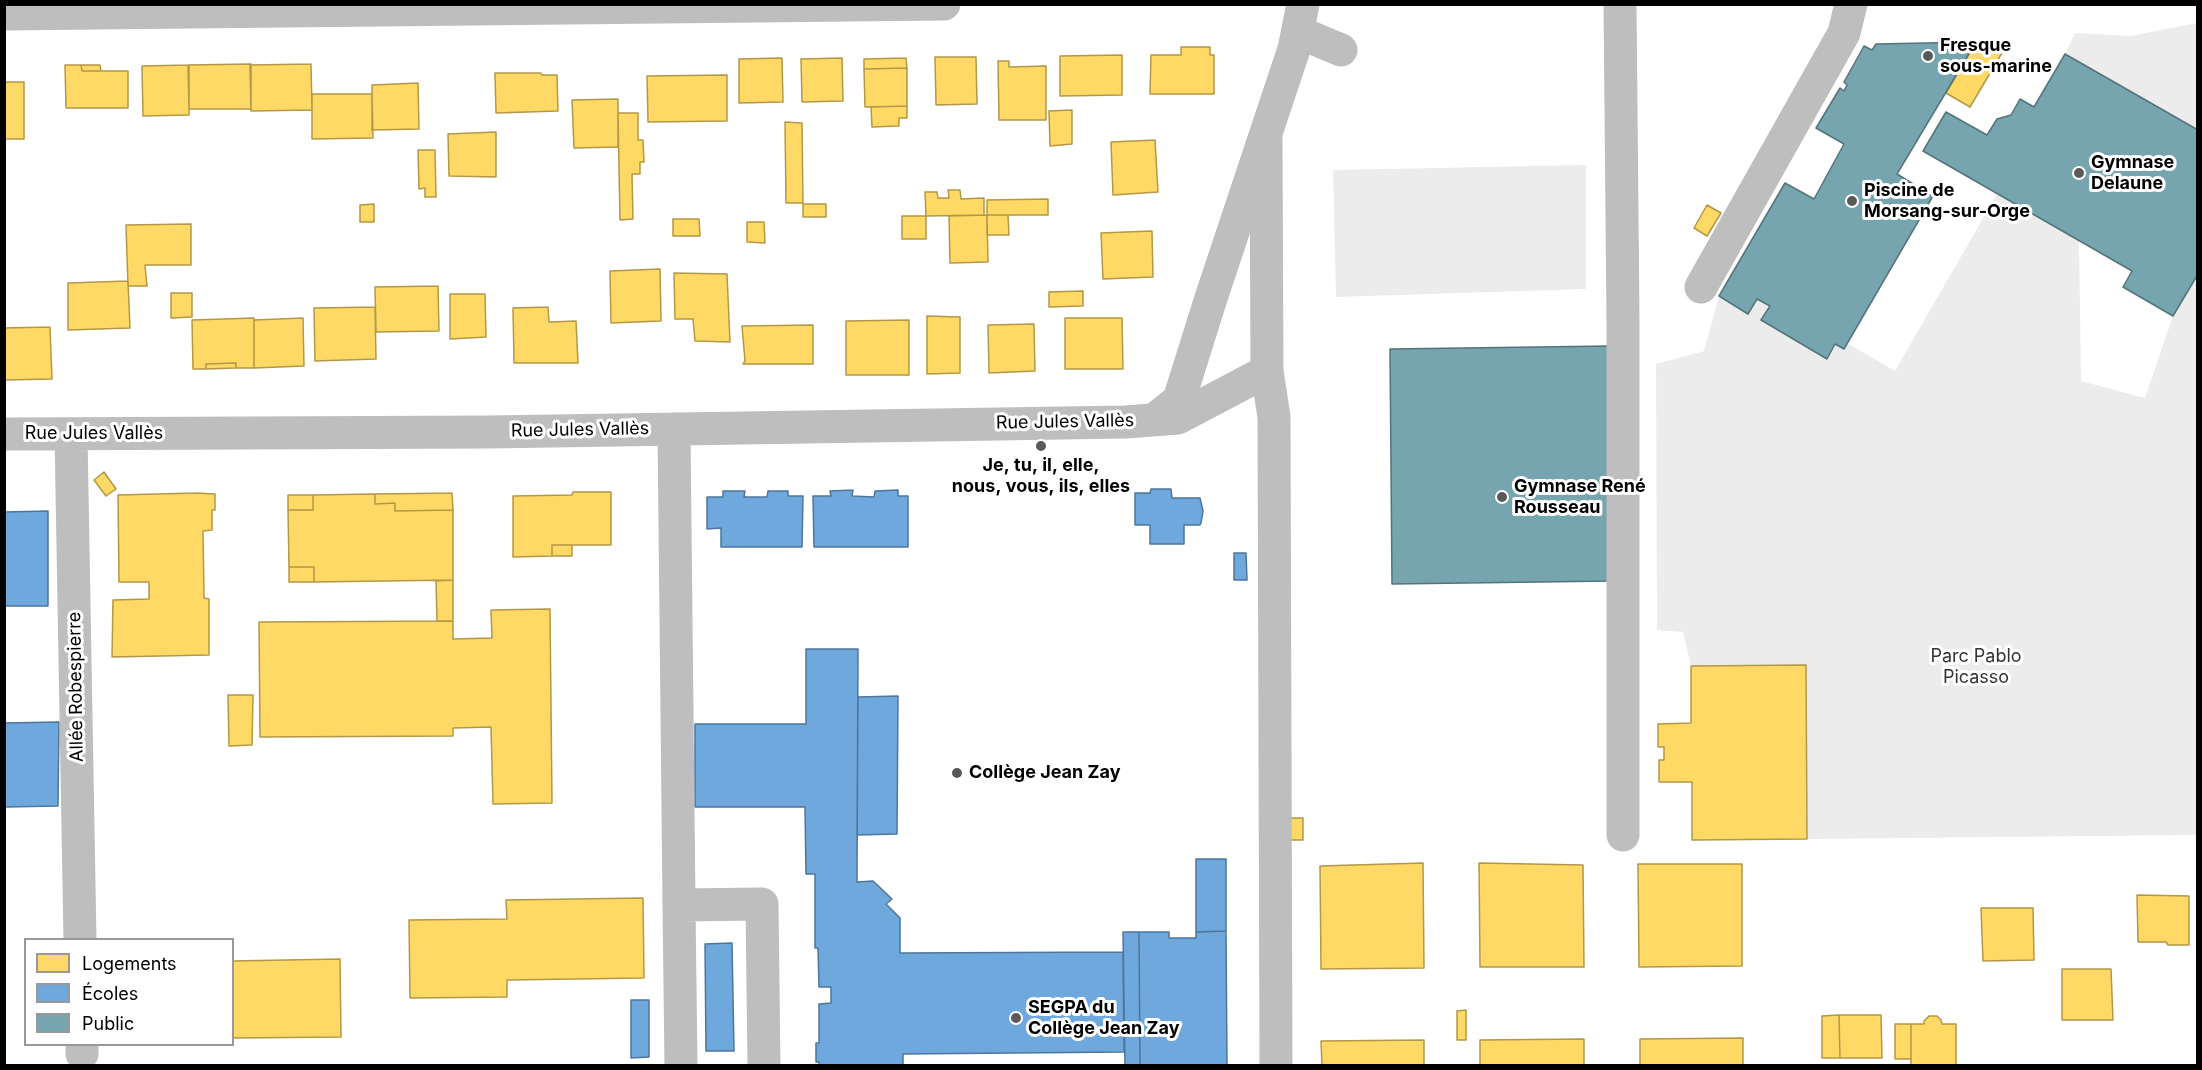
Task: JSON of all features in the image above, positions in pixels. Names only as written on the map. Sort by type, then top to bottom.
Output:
[{"type":"street","points":[[4,14],[944,4]]},
{"type":"street","points":[[1620,4],[1623,310],[1623,836]]},
{"type":"street","points":[[1701,287],[1844,33],[1851,4]]},
{"type":"street","points":[[1300,18],[1341,50]]},
{"type":"street","name":"Rue Jules Vallès","points":[[1154,420],[1179,400],[1211,298],[1266,139],[1294,49],[1300,18]]},
{"type":"street","points":[[1266,139],[1267,371],[1274,417],[1276,1065]]},
{"type":"street","name":"Rue Jules Vallès","points":[[4,434],[674,429],[1126,422],[1178,418],[1267,371]]},
{"type":"street","points":[[674,429],[681,1065]]},
{"type":"street","name":"Allée Robespierre","points":[[71,435],[80,938]]},
{"type":"street","points":[[679,905],[762,904],[764,1065]]},
{"type":"green space","points":[[2197,23],[2197,130],[2065,54],[2075,33],[2131,36]]},
{"type":"green space","points":[[1586,165],[1586,289],[1336,297],[1333,170]]},
{"type":"green space","name":"Parc Pablo Picasso","points":[[1997,194],[2079,241],[2081,381],[2145,398],[2173,316],[2197,274],[2197,835],[1807,839],[1806,665],[1691,666],[1683,632],[1657,630],[1656,364],[1704,351],[1719,296],[1748,314],[1757,299],[1770,306],[1761,321],[1826,359],[1835,344],[1844,349],[1847,343],[1895,371]]},
{"type":"building: Logements","points":[[2009,41],[1970,107],[1946,93],[1976,42]]},
{"type":"building: Logements","points":[[1181,47],[1210,47],[1210,55],[1214,55],[1214,94],[1150,94],[1151,55],[1181,55]]},
{"type":"building: Logements","points":[[1122,55],[1122,95],[1060,96],[1060,56]]},
{"type":"building: Logements","points":[[935,57],[976,57],[977,104],[936,105]]},
{"type":"building: Logements","points":[[782,58],[783,102],[739,103],[739,59]]},
{"type":"building: Logements","points":[[842,58],[843,101],[802,102],[801,59]]},
{"type":"building: Logements","points":[[906,58],[907,68],[864,69],[864,59]]},
{"type":"building: Logements","points":[[998,61],[1009,61],[1009,67],[1046,66],[1046,120],[999,120]]},
{"type":"building: Logements","points":[[251,64],[251,109],[189,109],[188,65]]},
{"type":"building: Logements","points":[[311,64],[312,110],[251,111],[250,65]]},
{"type":"building: Logements","points":[[65,65],[81,65],[82,71],[128,71],[128,108],[66,108]]},
{"type":"building: Logements","points":[[81,65],[100,65],[101,71],[82,71]]},
{"type":"building: Logements","points":[[189,65],[189,115],[143,116],[142,66]]},
{"type":"building: Logements","points":[[907,68],[907,106],[865,107],[864,69]]},
{"type":"building: Logements","points":[[495,73],[557,75],[558,111],[496,113]]},
{"type":"building: Logements","points":[[727,75],[727,121],[648,122],[647,76]]},
{"type":"building: Logements","points":[[4,82],[24,82],[24,139],[4,139]]},
{"type":"building: Logements","points":[[418,83],[419,129],[372,130],[372,85]]},
{"type":"building: Logements","points":[[312,94],[372,94],[373,138],[312,139]]},
{"type":"building: Logements","points":[[618,99],[618,147],[574,148],[572,100]]},
{"type":"building: Logements","points":[[907,106],[907,118],[899,118],[899,126],[872,127],[871,107]]},
{"type":"building: Logements","points":[[1072,110],[1072,144],[1050,146],[1049,111]]},
{"type":"building: Logements","points":[[618,113],[638,113],[638,140],[643,140],[644,162],[640,162],[640,174],[632,174],[633,219],[620,220]]},
{"type":"building: Logements","points":[[785,122],[802,123],[803,203],[786,203]]},
{"type":"building: Logements","points":[[496,132],[496,177],[449,176],[448,134]]},
{"type":"building: Logements","points":[[1155,140],[1158,192],[1113,195],[1111,142]]},
{"type":"building: Logements","points":[[418,150],[435,150],[436,197],[425,197],[425,188],[419,189]]},
{"type":"building: Logements","points":[[948,190],[960,190],[961,199],[984,198],[984,215],[926,216],[925,192],[937,192],[938,198],[949,198]]},
{"type":"building: Logements","points":[[1048,199],[1048,215],[987,215],[987,200]]},
{"type":"building: Logements","points":[[374,204],[374,222],[360,222],[360,205]]},
{"type":"building: Logements","points":[[803,204],[826,204],[826,217],[803,217]]},
{"type":"building: Logements","points":[[1707,205],[1721,213],[1707,236],[1694,228]]},
{"type":"building: Logements","points":[[987,215],[1008,215],[1009,235],[987,235]]},
{"type":"building: Logements","points":[[987,215],[988,262],[950,263],[949,216]]},
{"type":"building: Logements","points":[[902,216],[926,216],[926,239],[902,239]]},
{"type":"building: Logements","points":[[673,219],[699,219],[700,236],[673,236]]},
{"type":"building: Logements","points":[[747,222],[764,222],[765,243],[747,242]]},
{"type":"building: Logements","points":[[191,224],[191,265],[145,265],[147,286],[128,286],[126,225]]},
{"type":"building: Logements","points":[[1152,231],[1153,277],[1103,279],[1101,233]]},
{"type":"building: Logements","points":[[660,269],[661,321],[611,323],[610,271]]},
{"type":"building: Logements","points":[[674,273],[727,274],[730,342],[695,341],[693,319],[675,319]]},
{"type":"building: Logements","points":[[128,281],[130,328],[68,330],[68,283]]},
{"type":"building: Logements","points":[[438,286],[439,331],[376,332],[375,287]]},
{"type":"building: Logements","points":[[1083,291],[1083,306],[1049,307],[1049,292]]},
{"type":"building: Logements","points":[[171,293],[192,293],[192,317],[171,318]]},
{"type":"building: Logements","points":[[450,294],[485,294],[486,337],[450,339]]},
{"type":"building: Logements","points":[[375,307],[376,359],[315,361],[314,308]]},
{"type":"building: Logements","points":[[548,307],[549,322],[576,321],[578,363],[514,363],[513,308]]},
{"type":"building: Logements","points":[[927,316],[960,317],[960,373],[927,374]]},
{"type":"building: Logements","points":[[254,318],[254,368],[236,368],[236,363],[206,364],[206,369],[193,369],[192,320]]},
{"type":"building: Logements","points":[[303,318],[304,366],[254,368],[254,320]]},
{"type":"building: Logements","points":[[1065,318],[1122,318],[1123,369],[1065,369]]},
{"type":"building: Logements","points":[[909,320],[909,375],[846,375],[846,321]]},
{"type":"building: Logements","points":[[1034,324],[1035,371],[989,373],[988,325]]},
{"type":"building: Logements","points":[[813,325],[813,364],[743,364],[745,361],[742,326]]},
{"type":"building: Logements","points":[[50,327],[52,379],[4,380],[4,328]]},
{"type":"building: Logements","points":[[236,363],[236,368],[206,369],[206,364]]},
{"type":"building: Logements","points":[[104,472],[116,489],[106,496],[94,480]]},
{"type":"building: Logements","points":[[573,492],[611,492],[611,545],[552,545],[552,556],[513,557],[513,496],[572,495]]},
{"type":"building: Logements","points":[[452,493],[453,510],[395,511],[395,503],[375,504],[375,494]]},
{"type":"building: Logements","points":[[215,494],[212,530],[203,531],[204,598],[209,599],[209,655],[112,657],[113,600],[149,599],[149,582],[119,582],[118,495]]},
{"type":"building: Logements","points":[[375,494],[375,504],[395,503],[395,511],[453,510],[453,580],[314,582],[314,567],[289,567],[288,510],[313,510],[313,495]]},
{"type":"building: Logements","points":[[288,495],[313,495],[313,510],[288,510]]},
{"type":"building: Logements","points":[[552,545],[572,545],[572,556],[552,556]]},
{"type":"building: Logements","points":[[289,567],[314,567],[314,582],[289,582]]},
{"type":"building: Logements","points":[[453,580],[453,621],[437,621],[436,581]]},
{"type":"building: Logements","points":[[550,609],[552,803],[493,804],[491,727],[453,728],[453,736],[260,737],[259,622],[453,621],[453,639],[492,638],[491,610]]},
{"type":"building: Logements","points":[[1806,665],[1807,839],[1692,840],[1692,782],[1659,782],[1659,760],[1664,760],[1664,747],[1658,747],[1658,724],[1691,723],[1691,666]]},
{"type":"building: Logements","points":[[228,695],[253,695],[252,745],[229,746]]},
{"type":"building: Logements","points":[[1290,818],[1303,818],[1303,840],[1290,840]]},
{"type":"building: Logements","points":[[1423,863],[1424,968],[1321,969],[1320,866]]},
{"type":"building: Logements","points":[[1479,863],[1583,865],[1584,967],[1480,967]]},
{"type":"building: Logements","points":[[1638,864],[1742,864],[1742,966],[1639,967]]},
{"type":"building: Logements","points":[[2137,895],[2189,896],[2189,945],[2138,942]]},
{"type":"building: Logements","points":[[643,898],[644,978],[507,980],[507,997],[410,998],[409,920],[507,919],[506,900]]},
{"type":"building: Logements","points":[[1981,908],[2033,908],[2034,960],[1983,961]]},
{"type":"building: Logements","points":[[340,959],[341,1037],[234,1038],[234,961]]},
{"type":"building: Logements","points":[[2062,969],[2111,969],[2113,1020],[2062,1020]]},
{"type":"building: Logements","points":[[1466,1010],[1466,1040],[1457,1040],[1457,1011]]},
{"type":"building: Logements","points":[[1839,1015],[1840,1058],[1822,1058],[1822,1016]]},
{"type":"building: Logements","points":[[1839,1015],[1881,1015],[1882,1058],[1840,1058]]},
{"type":"building: Logements","points":[[1929,1016],[1937,1016],[1942,1024],[1956,1024],[1956,1066],[1911,1066],[1911,1024],[1924,1024]]},
{"type":"building: Logements","points":[[1895,1024],[1911,1024],[1911,1059],[1895,1059]]},
{"type":"building: Logements","points":[[1743,1038],[1743,1066],[1640,1066],[1640,1039]]},
{"type":"building: Logements","points":[[1584,1039],[1584,1066],[1480,1066],[1480,1040]]},
{"type":"building: Logements","points":[[1424,1040],[1424,1066],[1322,1066],[1321,1041]]},
{"type":"building: Écoles","points":[[1151,489],[1171,489],[1172,498],[1200,498],[1203,511],[1201,523],[1200,525],[1184,525],[1184,544],[1150,544],[1150,525],[1135,525],[1135,493],[1150,493]]},
{"type":"building: Écoles","points":[[853,490],[852,496],[874,497],[875,491],[898,490],[898,496],[908,496],[908,547],[814,547],[813,496],[831,496],[830,491]]},
{"type":"building: Écoles","points":[[723,491],[745,491],[744,497],[767,497],[768,491],[788,491],[788,496],[803,496],[802,547],[721,547],[721,528],[707,529],[707,497],[723,497]]},
{"type":"building: Écoles","points":[[48,511],[48,606],[4,606],[4,512]]},
{"type":"building: Écoles","points":[[1234,553],[1246,553],[1247,580],[1234,580]]},
{"type":"building: Écoles","points":[[806,649],[858,649],[857,882],[873,881],[892,899],[886,904],[900,918],[900,953],[1123,952],[1124,1052],[903,1054],[903,1066],[819,1066],[819,1062],[816,1062],[816,1043],[819,1043],[819,1004],[831,1003],[831,987],[819,987],[818,948],[815,948],[815,874],[806,874],[805,807],[695,807],[695,724],[806,724]]},
{"type":"building: Écoles","points":[[898,696],[897,834],[857,835],[858,697]]},
{"type":"building: Écoles","points":[[59,722],[58,806],[4,807],[4,723]]},
{"type":"building: Écoles","points":[[1196,859],[1226,859],[1226,931],[1196,932]]},
{"type":"building: Écoles","points":[[1226,931],[1227,1066],[1140,1066],[1139,932],[1169,932],[1169,938],[1196,938],[1196,932]]},
{"type":"building: Écoles","points":[[1123,932],[1139,932],[1140,1066],[1125,1066]]},
{"type":"building: Écoles","points":[[732,943],[734,1051],[706,1051],[705,944]]},
{"type":"building: Écoles","points":[[631,1000],[649,1000],[649,1057],[631,1058]]},
{"type":"building: Public","name":"Piscine de Morsang-sur-Orge","points":[[1976,42],[1897,174],[1933,196],[1844,349],[1835,344],[1827,359],[1761,320],[1770,306],[1757,299],[1748,314],[1719,296],[1785,183],[1814,199],[1844,144],[1816,128],[1840,88],[1844,91],[1847,85],[1844,82],[1864,46],[1872,50],[1876,44]]},
{"type":"building: Public","name":"Gymnase Delaune","points":[[2065,54],[2198,130],[2198,274],[2173,316],[2123,287],[2132,271],[1923,151],[1946,112],[1987,135],[1997,119],[2011,115],[2020,99],[2034,107]]},
{"type":"building: Public","name":"Gymnase René Rousseau","points":[[1610,346],[1613,581],[1392,584],[1390,349]]},
{"type":"place","name":"Fresque sous-marine","points":[[1928,56]]},
{"type":"place","name":"Gymnase Delaune","points":[[2079,173]]},
{"type":"place","name":"Piscine de Morsang-sur-Orge","points":[[1852,201]]},
{"type":"place","name":"Je, tu, il, elle, nous, vous, ils, elles","points":[[1041,446]]},
{"type":"place","name":"Gymnase René Rousseau","points":[[1502,497]]},
{"type":"place","name":"Collège Jean Zay","points":[[957,773]]},
{"type":"place","name":"SEGPA du Collège Jean Zay","points":[[1016,1018]]}]
